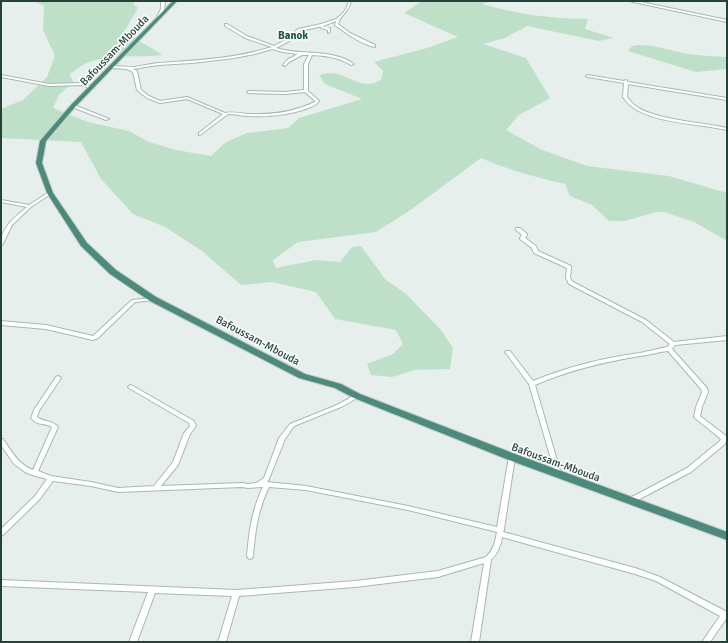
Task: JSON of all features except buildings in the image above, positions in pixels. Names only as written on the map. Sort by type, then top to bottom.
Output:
[{"type":"highway","name":"Bafoussam-Mbouda","points":[[176,1],[73,106],[43,141],[39,164],[50,193],[84,244],[113,272],[153,299],[302,376],[338,386],[357,396],[512,457],[727,536]]},
{"type":"street","points":[[158,21],[163,9],[163,1]]},
{"type":"street","points":[[112,67],[128,68],[153,64],[202,62],[275,47],[297,34],[299,30],[321,26],[338,19],[346,13],[350,1]]},
{"type":"street","points":[[631,1],[727,21]]},
{"type":"street","points":[[338,19],[336,24],[341,28],[360,40],[374,46]]},
{"type":"street","points":[[226,25],[246,37],[275,47],[301,54],[331,56],[352,64]]},
{"type":"street","points":[[321,26],[328,28],[329,32]]},
{"type":"street","points":[[285,65],[288,61],[301,54]]},
{"type":"street","points":[[128,68],[136,73],[136,80],[139,90],[148,97],[164,103],[187,98],[225,114],[277,114],[302,109],[317,102],[306,91],[306,64],[311,54]]},
{"type":"street","points":[[1,76],[49,85],[82,84],[92,88]]},
{"type":"street","points":[[588,76],[626,81],[727,99]]},
{"type":"street","points":[[626,81],[626,100],[642,112],[727,129]]},
{"type":"street","points":[[249,92],[285,93],[306,91]]},
{"type":"street","points":[[73,106],[106,118]]},
{"type":"street","points":[[200,134],[225,114]]},
{"type":"street","points":[[1,244],[10,224],[30,206],[50,193]]},
{"type":"street","points":[[1,201],[30,206]]},
{"type":"street","points":[[518,229],[525,235],[522,238],[534,247],[536,252],[569,267],[568,278],[571,283],[644,321],[673,344],[727,338]]},
{"type":"street","points":[[1,323],[46,327],[93,338],[96,337],[134,301],[153,299]]},
{"type":"street","points":[[532,384],[561,372],[594,363],[656,350],[669,349],[673,344]]},
{"type":"street","points":[[630,500],[689,470],[723,442],[724,438],[697,417],[705,392],[704,388],[669,349]]},
{"type":"street","points":[[508,352],[532,384],[558,474]]},
{"type":"street","points":[[34,472],[55,427],[52,424],[39,422],[34,418],[36,411],[58,378]]},
{"type":"street","points":[[131,387],[192,422],[193,426],[187,433],[176,463],[156,488]]},
{"type":"street","points":[[256,485],[266,479],[282,438],[292,425],[339,406],[357,396]]},
{"type":"street","points":[[1,441],[16,462],[27,470],[51,478],[118,490],[267,484],[306,488],[408,508],[500,532],[658,579],[726,616],[706,642]]},
{"type":"street","points":[[475,642],[488,559],[497,548],[512,457]]},
{"type":"street","points":[[1,533],[37,498],[51,478]]},
{"type":"street","points":[[250,556],[253,518],[259,499],[267,484]]},
{"type":"street","points":[[1,583],[236,593],[355,584],[438,574],[488,559]]},
{"type":"street","points":[[133,642],[152,589]]},
{"type":"street","points":[[222,642],[236,593]]},
{"type":"green space","points":[[34,1],[133,1],[134,5],[138,8],[124,32],[163,55],[104,58],[83,65],[70,74],[73,82],[59,95],[53,108],[88,122],[129,131],[149,142],[176,150],[211,156],[226,142],[247,133],[288,128],[299,118],[362,99],[325,84],[319,75],[334,73],[362,83],[373,83],[381,80],[383,71],[374,62],[427,48],[458,37],[404,13],[422,1],[492,1],[482,4],[508,11],[535,15],[588,19],[585,29],[614,38],[599,41],[527,26],[505,38],[483,44],[526,58],[550,98],[519,115],[506,130],[540,149],[587,166],[669,176],[727,193],[727,241],[694,222],[664,212],[656,212],[625,221],[609,221],[592,205],[570,196],[565,184],[512,170],[481,158],[412,209],[376,232],[298,242],[273,260],[276,268],[316,260],[340,262],[352,247],[361,246],[385,279],[406,294],[441,330],[453,348],[450,369],[415,370],[392,377],[371,375],[367,364],[393,354],[403,344],[396,330],[335,319],[316,292],[272,282],[241,285],[202,251],[165,227],[133,214],[101,179],[81,142],[1,138],[1,109],[23,100],[47,77],[55,56],[43,30],[44,6]]},
{"type":"green space","points":[[640,45],[689,54],[727,57],[727,69],[696,72],[628,51],[632,46]]},
{"type":"district","name":"Banok","points":[[293,35]]}]
